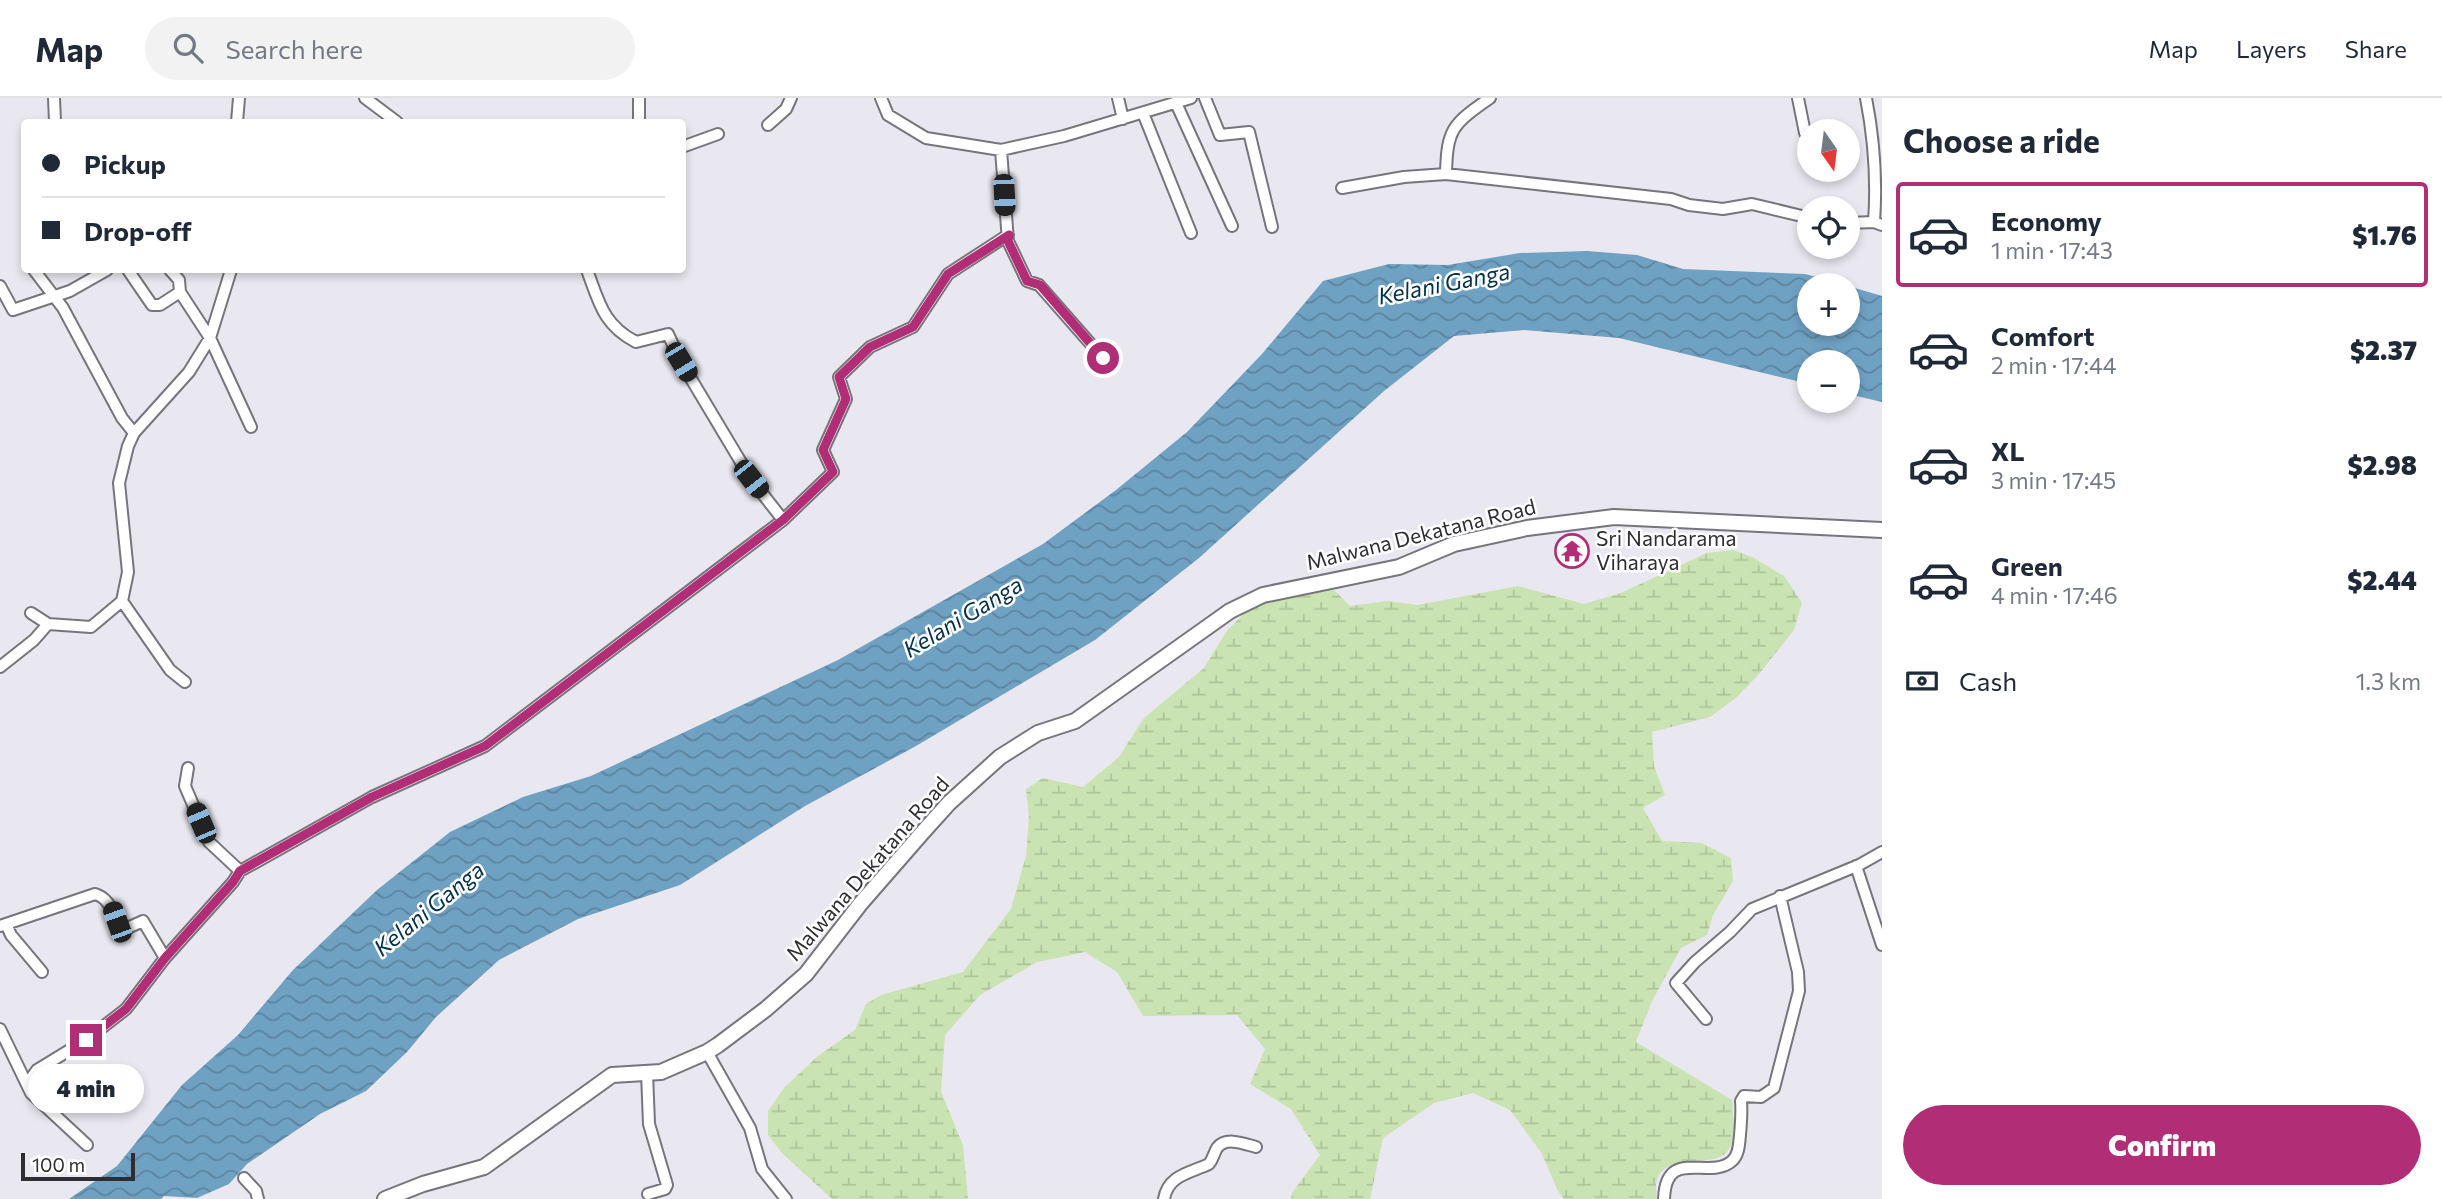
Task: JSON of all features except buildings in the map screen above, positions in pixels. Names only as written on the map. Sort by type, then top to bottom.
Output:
[{"type":"main road","name":"Malwana Dekatana Road","points":[[385,1199],[423,1184],[484,1167],[616,1073],[661,1072],[707,1052],[766,1009],[806,974],[861,903],[922,832],[1000,757],[1038,733],[1074,721],[1230,611],[1263,595],[1399,567],[1454,544],[1514,531],[1614,517],[1882,530]]},
{"type":"street","points":[[54,98],[55,119]]},
{"type":"street","points":[[237,119],[239,98]]},
{"type":"street","points":[[365,98],[393,119]]},
{"type":"street","points":[[639,98],[639,119]]},
{"type":"street","points":[[768,125],[786,109],[791,98]]},
{"type":"street","points":[[881,98],[888,115],[926,138],[1001,150],[1064,136],[1191,98]]},
{"type":"street","points":[[1118,98],[1122,119]]},
{"type":"street","points":[[1205,98],[1220,135],[1249,132],[1272,227]]},
{"type":"street","points":[[1447,174],[1447,145],[1455,125],[1490,98]]},
{"type":"street","points":[[1798,98],[1802,119]]},
{"type":"street","points":[[1860,223],[1878,223],[1879,184],[1866,98]]},
{"type":"street","points":[[1176,103],[1232,226]]},
{"type":"street","points":[[1143,113],[1191,233]]},
{"type":"street","points":[[686,146],[718,134]]},
{"type":"street","points":[[1001,150],[1008,241],[1027,281],[1040,285],[1103,358]]},
{"type":"street","points":[[1342,188],[1397,178],[1447,174],[1671,199],[1689,205],[1723,209],[1752,204],[1797,215]]},
{"type":"street","points":[[27,1084],[37,1070],[86,1040],[126,1009],[165,958],[240,871],[372,797],[485,746],[783,520],[833,472],[823,450],[846,399],[839,377],[870,347],[913,327],[948,274],[1009,235]]},
{"type":"street","points":[[36,273],[55,297],[122,418],[134,433]]},
{"type":"street","points":[[0,286],[13,310],[55,297],[101,273]]},
{"type":"street","points":[[130,273],[152,305],[160,305],[180,292]]},
{"type":"street","points":[[172,273],[179,281],[180,292],[210,338],[251,427]]},
{"type":"street","points":[[31,613],[47,624],[91,626],[122,601],[128,572],[119,483],[128,446],[134,433],[189,372],[210,338],[230,273]]},
{"type":"street","points":[[588,273],[603,314],[621,334],[636,342],[668,334],[681,362],[751,479],[783,520]]},
{"type":"street","points":[[122,601],[170,670],[185,682]]},
{"type":"street","points":[[0,667],[33,640],[47,624]]},
{"type":"street","points":[[188,768],[185,786],[209,842],[240,871]]},
{"type":"street","points":[[1706,1019],[1676,983],[1752,909],[1856,866],[1882,852]]},
{"type":"street","points":[[1856,866],[1882,945]]},
{"type":"street","points":[[42,972],[3,925],[95,894],[103,896],[110,905],[123,930],[144,922],[165,958]]},
{"type":"street","points":[[1664,1199],[1664,1185],[1672,1173],[1731,1162],[1738,1151],[1741,1101],[1744,1096],[1761,1097],[1774,1088],[1799,991],[1798,972],[1780,896]]},
{"type":"street","points":[[0,1029],[31,1093],[87,1145]]},
{"type":"street","points":[[707,1052],[750,1128],[762,1169],[786,1199]]},
{"type":"street","points":[[647,1073],[649,1124],[667,1185],[666,1189],[648,1194]]},
{"type":"street","points":[[1164,1199],[1173,1180],[1209,1164],[1218,1146],[1237,1142],[1256,1147]]},
{"type":"street","points":[[244,1178],[256,1191],[258,1199]]},
{"type":"green space","points":[[1733,550],[1752,557],[1784,576],[1802,603],[1794,630],[1737,697],[1710,717],[1652,732],[1654,766],[1665,795],[1643,808],[1662,841],[1702,843],[1731,858],[1733,881],[1713,915],[1707,935],[1681,948],[1652,1001],[1636,1042],[1732,1100],[1733,1137],[1729,1149],[1721,1156],[1672,1165],[1662,1171],[1657,1182],[1657,1199],[1564,1199],[1541,1152],[1510,1110],[1473,1093],[1434,1103],[1383,1138],[1370,1199],[1291,1199],[1292,1193],[1320,1155],[1291,1109],[1250,1084],[1265,1049],[1237,1015],[1143,1016],[1117,972],[1085,952],[1037,962],[980,995],[945,1035],[941,1092],[963,1145],[968,1199],[832,1199],[782,1153],[768,1135],[768,1111],[785,1087],[818,1056],[855,1030],[866,1004],[881,995],[963,972],[1011,909],[1026,856],[1029,817],[1026,789],[1043,778],[1083,787],[1119,757],[1144,718],[1204,668],[1226,632],[1246,611],[1273,598],[1332,588],[1350,606],[1387,601],[1418,605],[1518,586],[1584,604],[1621,593],[1707,553]]},
{"type":"water","name":"Kelani Ganga","points":[[1587,251],[1637,255],[1683,269],[1797,274],[1797,336],[1860,336],[1860,290],[1882,296],[1882,402],[1860,397],[1860,350],[1797,350],[1797,381],[1619,338],[1524,330],[1454,336],[1384,391],[1199,558],[1095,640],[916,746],[805,806],[680,885],[578,919],[499,960],[436,1017],[407,1052],[366,1091],[320,1114],[247,1164],[229,1184],[197,1198],[164,1196],[161,1199],[69,1199],[117,1166],[182,1085],[238,1035],[293,970],[377,890],[450,832],[523,797],[591,776],[838,660],[1043,544],[1116,490],[1187,432],[1262,354],[1323,281],[1389,264],[1448,265],[1520,253]]},
{"type":"place","name":"Sri Nandarama Viharaya","points":[[1572,551]]},
{"type":"route","points":[[86,1040],[126,1009],[165,958],[240,871],[372,797],[485,746],[783,520],[833,472],[823,450],[846,399],[839,377],[870,347],[913,327],[948,274],[1009,235],[1008,241],[1027,281],[1040,285],[1075,329],[1103,358]]}]
